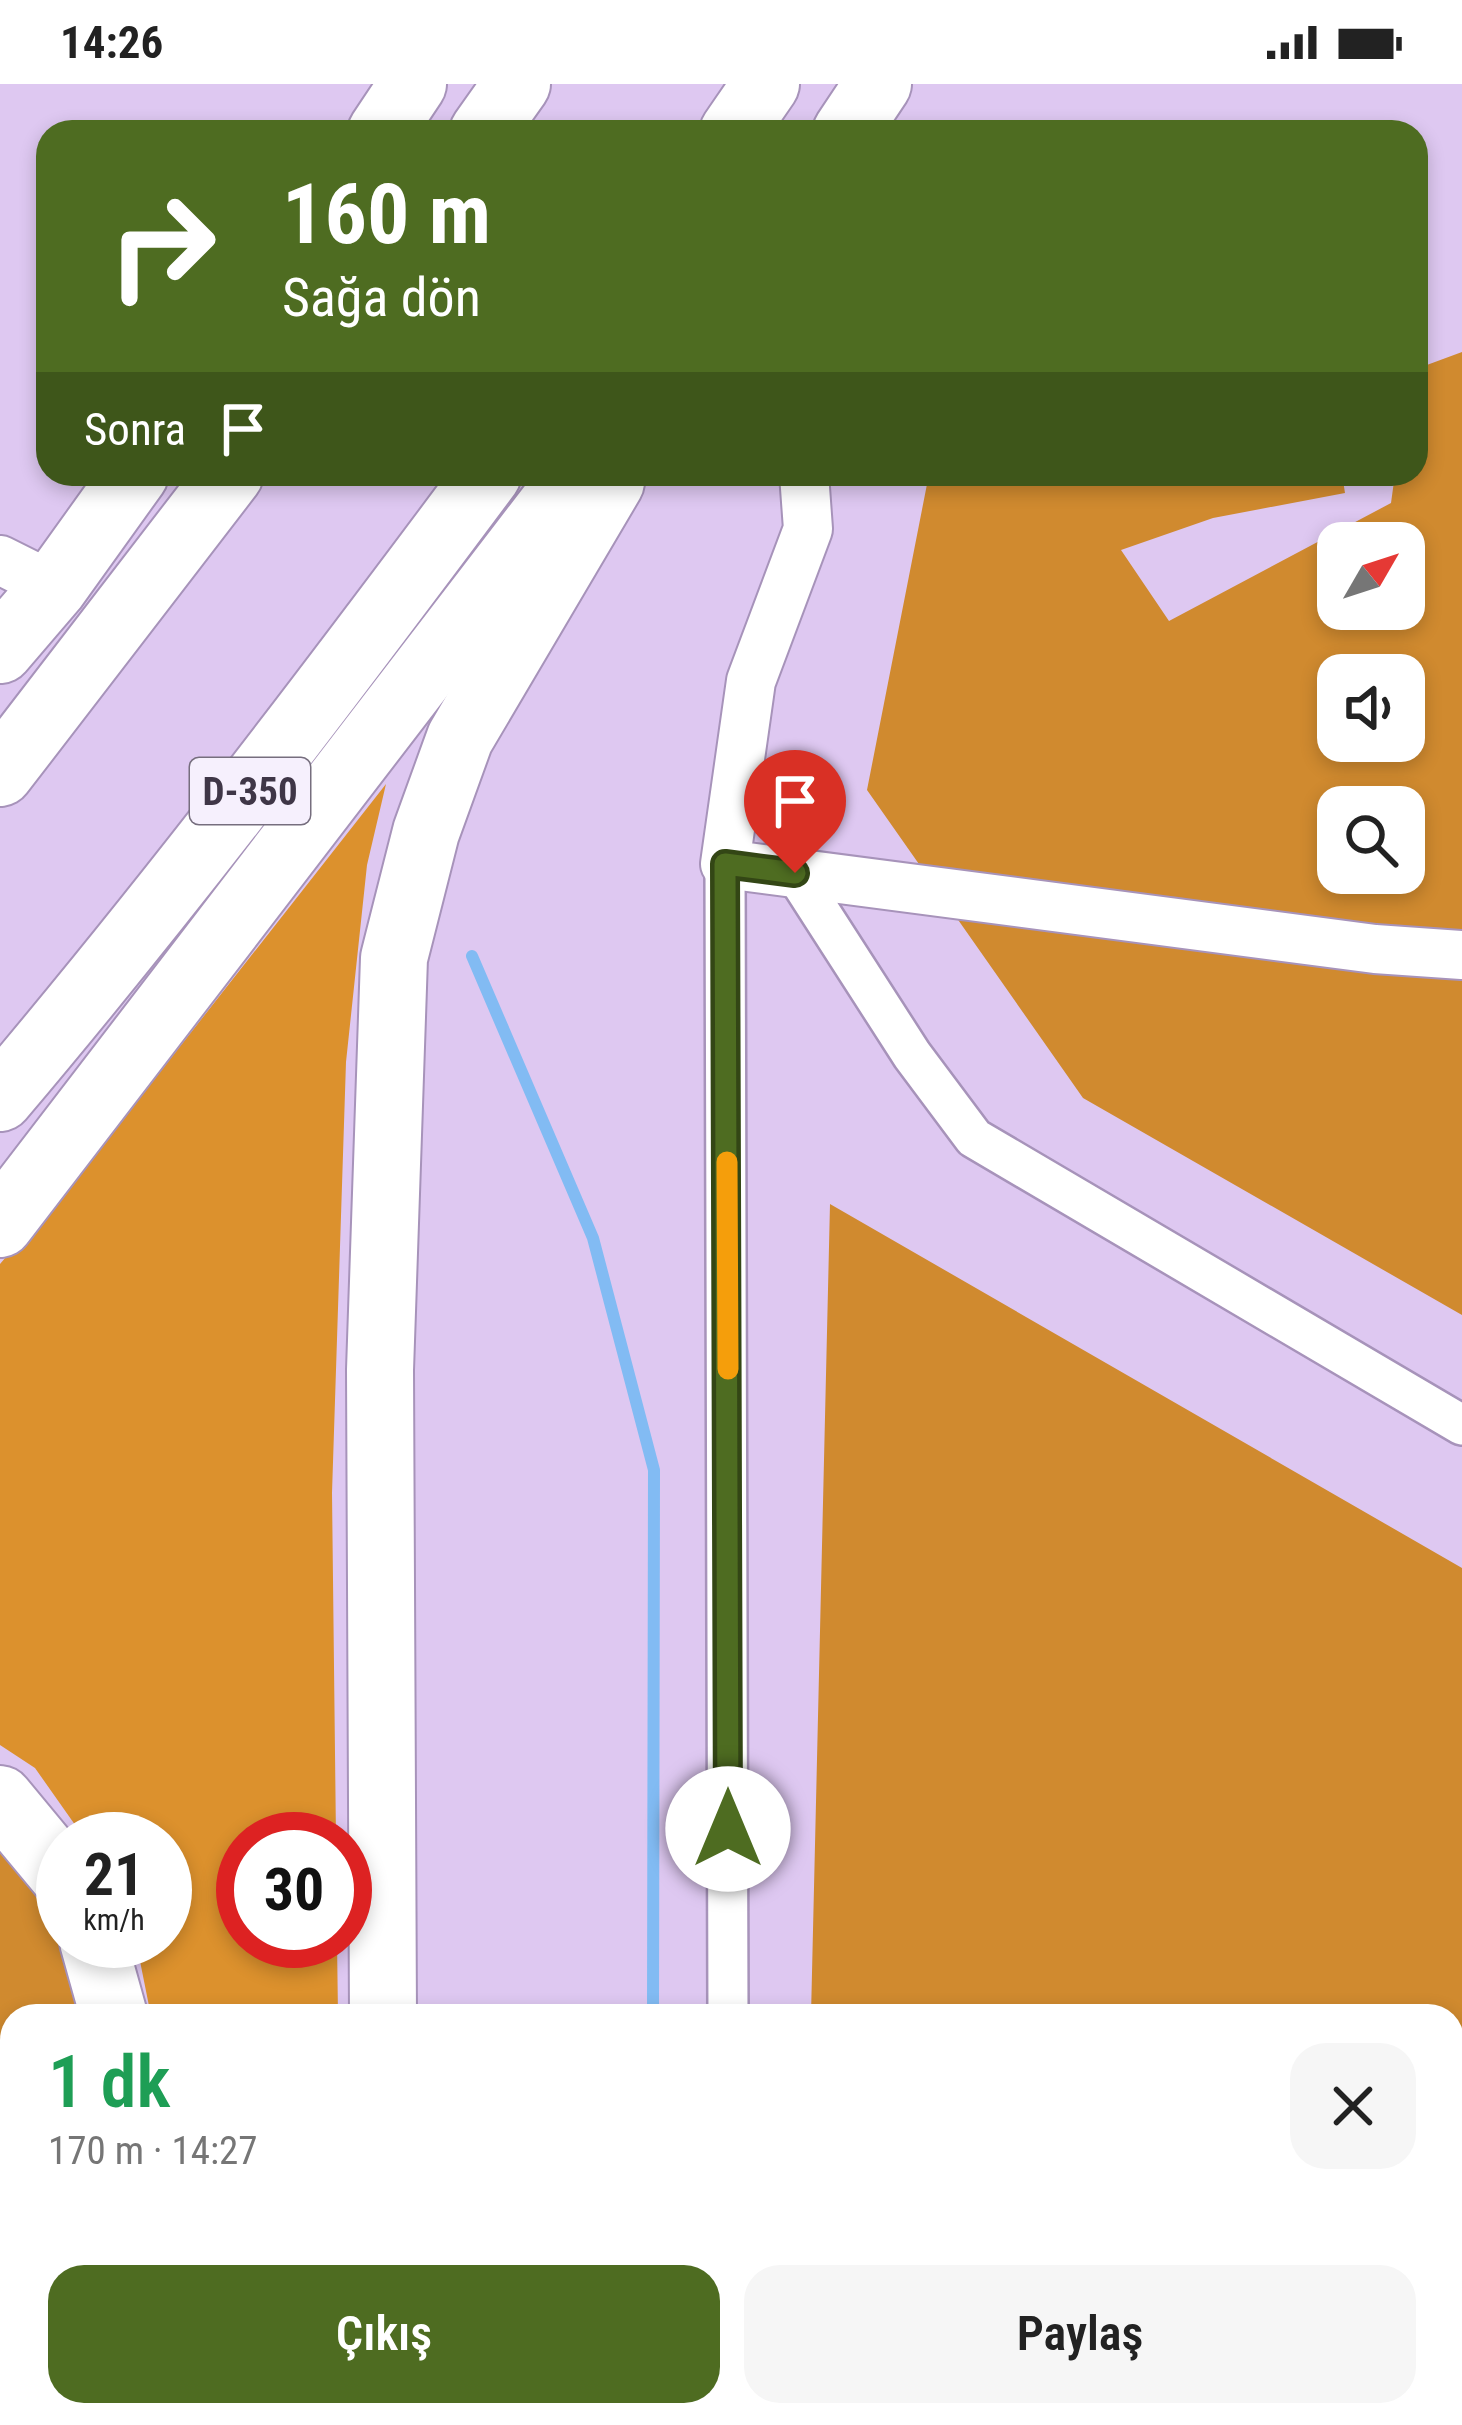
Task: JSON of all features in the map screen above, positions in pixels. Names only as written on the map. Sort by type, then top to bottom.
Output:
[{"type":"highway","points":[[389,120],[413,84]]},
{"type":"highway","points":[[492,120],[517,84]]},
{"type":"highway","points":[[741,120],[766,84]]},
{"type":"highway","points":[[854,120],[878,84]]},
{"type":"highway","points":[[0,650],[27,573],[122,486]]},
{"type":"highway","points":[[0,773],[221,486]]},
{"type":"highway","name":"D-350","points":[[0,1098],[289,743],[479,486]]},
{"type":"highway","points":[[0,1224],[567,486]]},
{"type":"highway","points":[[383,2004],[380,1370],[394,958],[426,832],[460,738],[609,486]]},
{"type":"highway","points":[[0,1799],[36,1842]]},
{"type":"highway","points":[[101,1968],[111,2004]]},
{"type":"street","points":[[785,486],[808,529]]},
{"type":"street","points":[[728,2004],[725,864],[751,681],[808,529],[805,486]]},
{"type":"street","points":[[725,864],[1375,949],[1462,955]]},
{"type":"street","points":[[795,873],[912,1055],[974,1138],[1462,1425]]},
{"type":"shaded area","points":[[1462,352],[1462,1315],[1083,1098],[867,790],[927,486],[1344,486],[1345,493],[1213,518],[1121,550],[1169,621],[1317,542],[1317,630],[1425,630],[1425,522],[1355,522],[1391,503],[1393,486],[1428,486],[1428,365]]},
{"type":"shaded area","points":[[386,784],[367,865],[346,1062],[332,1493],[336,1812],[216,1812],[216,1968],[337,1968],[338,2004],[149,2004],[141,1968],[192,1968],[192,1812],[66,1812],[35,1768],[0,1745],[0,1264],[112,1133]]},
{"type":"shaded area","points":[[830,1204],[1462,1568],[1462,2004],[811,2004]]},
{"type":"shaded area","points":[[0,1841],[36,1896],[36,1968],[68,1968],[82,2004],[0,2004]]},
{"type":"waterway","points":[[472,956],[593,1238],[654,1470],[653,2004]]},
{"type":"slow traffic","points":[[727,1162],[728,1369]]},
{"type":"route","points":[[728,1829],[725,864],[795,873]]}]
